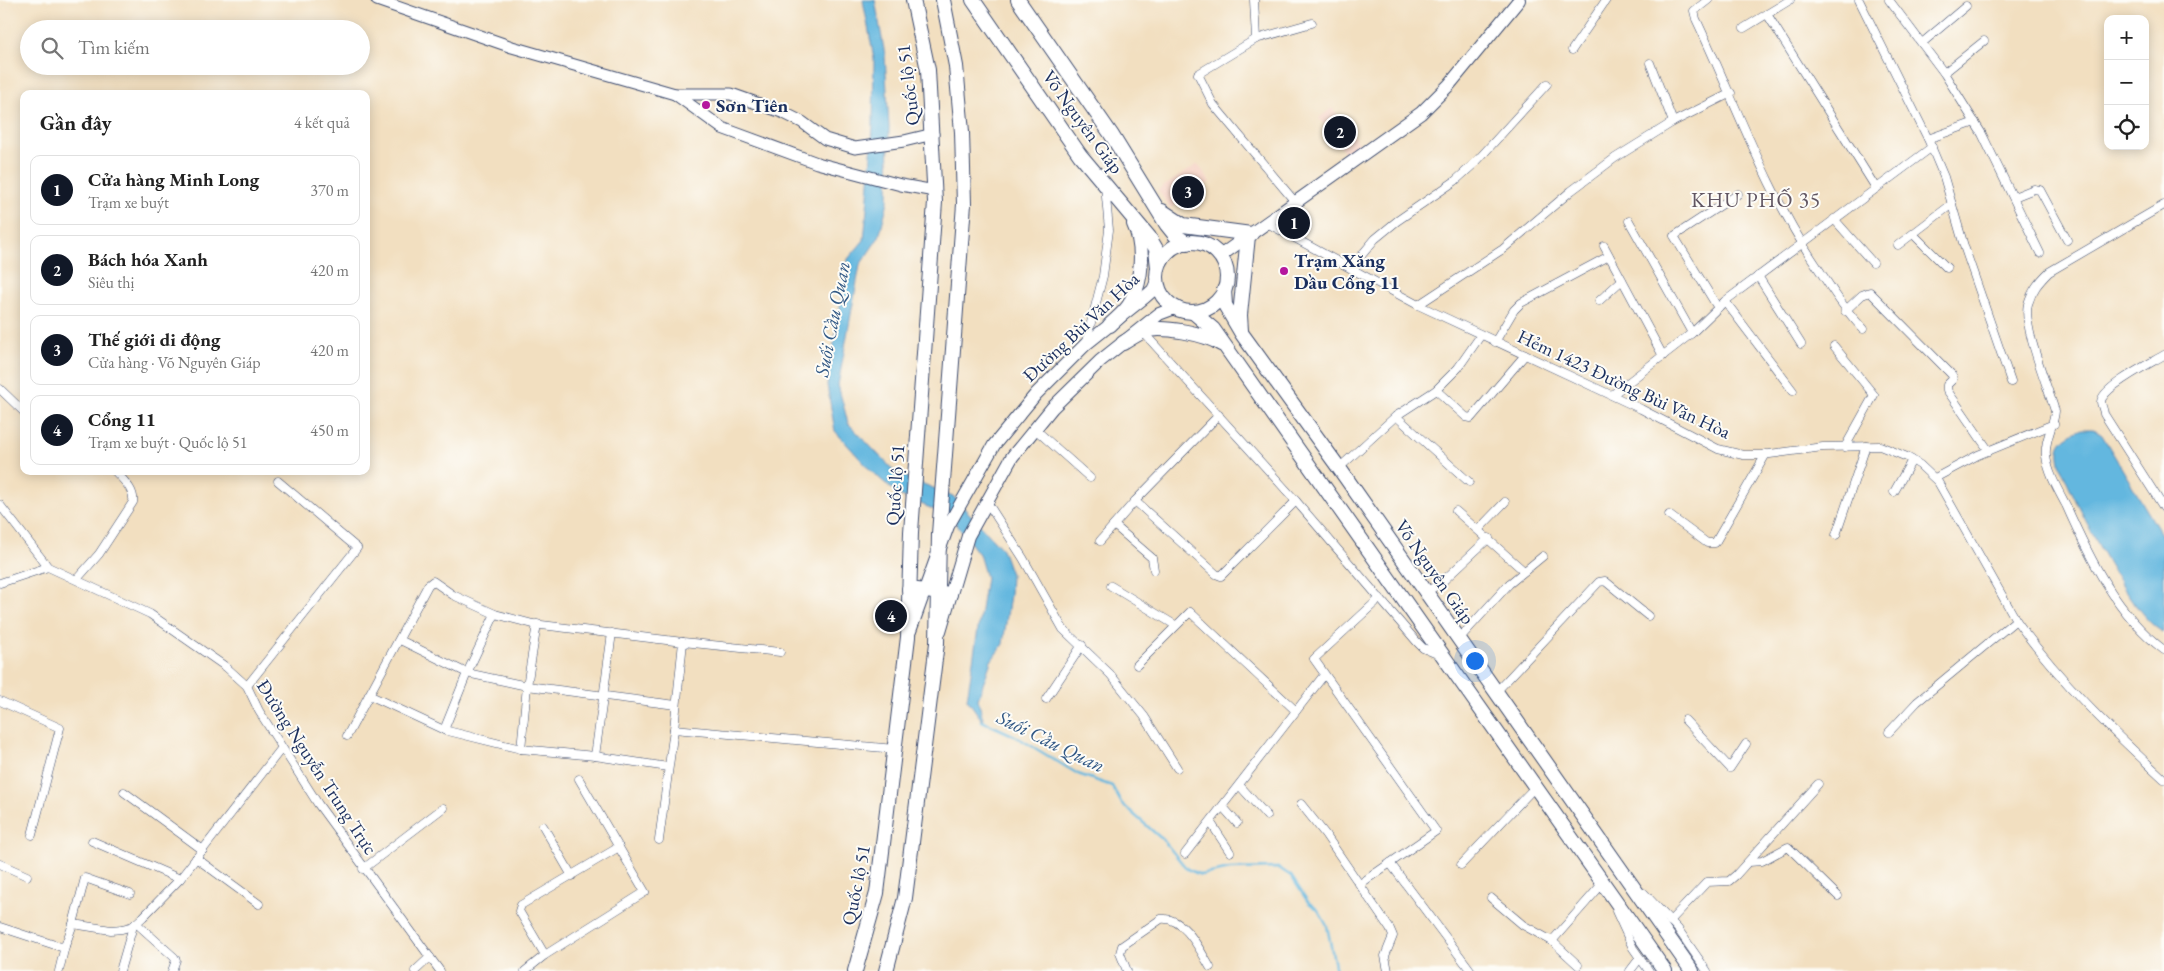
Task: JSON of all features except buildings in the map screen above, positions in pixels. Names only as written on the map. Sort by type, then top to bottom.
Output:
[{"type":"highway","name":"Quốc lộ 51","points":[[856,971],[877,893],[908,638],[911,532],[935,191],[928,70],[913,0]]},
{"type":"highway","points":[[886,971],[905,898],[937,643],[939,553],[944,530],[944,476],[964,204],[962,132],[956,66],[943,0]]},
{"type":"highway","name":"Võ Nguyên Giáp","points":[[973,0],[1080,154],[1156,249],[1157,274]]},
{"type":"highway","name":"Võ Nguyên Giáp","points":[[1018,0],[1111,134],[1175,235],[1187,243]]},
{"type":"highway","points":[[1157,207],[1170,218],[1183,225],[1250,235],[1240,315],[1242,334]]},
{"type":"highway","points":[[1110,325],[1131,302],[1140,264],[1138,233],[1125,209]]},
{"type":"highway","points":[[1187,243],[1201,243],[1212,248],[1220,256],[1225,267],[1227,279],[1218,301],[1209,308],[1193,312],[1175,308],[1165,300],[1157,274],[1169,250],[1187,243]]},
{"type":"highway","name":"Võ Nguyên Giáp","points":[[1224,290],[1225,305],[1242,334],[1339,468],[1692,971]]},
{"type":"highway","points":[[1193,312],[1213,329],[1665,971]]},
{"type":"highway","points":[[1123,343],[1142,332],[1154,329],[1201,334],[1226,348]]},
{"type":"highway","points":[[909,589],[938,592]]},
{"type":"main road","points":[[1220,256],[1421,113],[1449,85],[1520,0]]},
{"type":"main road","name":"Đường Bùi Văn Hòa","points":[[944,530],[994,445],[1036,394],[1086,344],[1153,290],[1157,274]]},
{"type":"main road","name":"Đường Bùi Văn Hòa","points":[[938,592],[1012,457],[1052,408],[1100,361],[1159,314],[1175,308]]},
{"type":"main road","points":[[908,638],[938,592]]},
{"type":"street","points":[[376,0],[512,47],[675,94],[731,94],[782,112],[802,122],[825,139],[855,148],[904,141],[933,134]]},
{"type":"street","points":[[1254,0],[1256,39]]},
{"type":"street","points":[[1572,50],[1606,0]]},
{"type":"street","points":[[1708,0],[1694,11],[1778,204],[1845,311],[1863,329]]},
{"type":"street","points":[[1744,28],[1790,0]]},
{"type":"street","points":[[1859,0],[1932,147],[2011,382]]},
{"type":"street","points":[[1889,0],[1944,73],[1974,122],[2014,197],[2040,253]]},
{"type":"street","points":[[1922,42],[1966,6]]},
{"type":"street","points":[[1767,14],[1876,188]]},
{"type":"street","points":[[1296,203],[1213,104],[1198,74],[1256,39],[1312,23]]},
{"type":"street","points":[[1944,73],[1984,41]]},
{"type":"street","points":[[1650,63],[1673,122]]},
{"type":"street","points":[[1351,268],[1375,240],[1397,221],[1456,181],[1546,84]]},
{"type":"street","points":[[675,94],[722,128],[817,163],[901,185],[935,191]]},
{"type":"street","points":[[1418,305],[1503,249],[1594,173],[1673,122],[1731,94]]},
{"type":"street","points":[[1928,139],[1974,122]]},
{"type":"street","points":[[1612,395],[1692,334],[1725,301],[1932,147]]},
{"type":"street","points":[[1086,344],[1103,276],[1109,230],[1104,184]]},
{"type":"street","points":[[2014,197],[2034,188],[2040,190],[2067,240]]},
{"type":"street","points":[[1718,308],[1674,236],[1738,194]]},
{"type":"street","points":[[1898,245],[1952,204]]},
{"type":"street","points":[[2164,205],[2049,272],[2036,284],[2028,305],[2029,329],[2055,411],[2054,424],[2047,440],[2046,455],[2054,481],[2082,541],[2108,585],[2135,623],[2164,650]]},
{"type":"street","points":[[1834,220],[1873,263]]},
{"type":"street","points":[[1629,221],[1692,334]]},
{"type":"street","name":"Hẻm 1423 Đường Bùi Văn Hòa","points":[[1267,224],[1418,305],[1612,395],[1718,449],[1744,455],[1823,447],[1866,446],[1892,449],[1912,460],[1935,478],[2016,620],[2059,676],[2164,778]]},
{"type":"street","points":[[1913,234],[1947,268]]},
{"type":"street","points":[[1604,246],[1663,356]]},
{"type":"street","points":[[1495,342],[1506,322],[1521,303],[1609,256]]},
{"type":"street","points":[[1758,276],[1801,344]]},
{"type":"street","points":[[1599,301],[1622,280]]},
{"type":"street","points":[[1845,311],[1862,295],[1870,292],[1952,376],[1953,379],[1946,387],[1947,390],[1989,451]]},
{"type":"street","points":[[1725,301],[1793,391]]},
{"type":"street","points":[[1142,332],[1296,501],[1423,648],[1443,657]]},
{"type":"street","points":[[1339,468],[1396,416],[1436,390],[1458,368],[1481,335]]},
{"type":"street","points":[[1834,346],[1874,395],[1845,447]]},
{"type":"street","points":[[1436,390],[1466,417],[1474,417],[1525,355]]},
{"type":"street","points":[[2164,355],[2119,382],[2104,394],[2101,402],[2104,414],[2164,508]]},
{"type":"street","points":[[0,389],[20,408]]},
{"type":"street","points":[[1100,540],[1135,501],[1219,415]]},
{"type":"street","points":[[1396,416],[1469,482]]},
{"type":"street","points":[[1935,478],[1989,451],[2054,424]]},
{"type":"street","points":[[1035,429],[1090,478]]},
{"type":"street","points":[[1836,535],[1866,446]]},
{"type":"street","points":[[1669,515],[1707,543],[1714,543],[1766,454]]},
{"type":"street","points":[[1894,492],[1912,460]]},
{"type":"street","points":[[77,579],[98,554],[133,502],[131,490],[118,475]]},
{"type":"street","points":[[246,686],[356,548],[278,482]]},
{"type":"street","points":[[1135,501],[1216,574],[1221,576],[1296,501]]},
{"type":"street","points":[[1480,530],[1505,502]]},
{"type":"street","name":"Đường Nguyễn Trung Trực","points":[[0,505],[48,567],[150,614],[226,667],[246,686],[281,748],[363,869],[440,971]]},
{"type":"street","points":[[985,505],[1023,558],[1061,626],[1110,674],[1144,716],[1177,768]]},
{"type":"street","points":[[1456,511],[1480,530],[1524,571]]},
{"type":"street","points":[[1114,525],[1150,555],[1154,560],[1154,570]]},
{"type":"street","points":[[1426,592],[1441,583],[1489,538]]},
{"type":"street","points":[[1459,639],[1509,584],[1543,556]]},
{"type":"street","points":[[0,583],[48,567]]},
{"type":"street","points":[[1496,692],[1602,580],[1648,616]]},
{"type":"street","points":[[347,736],[428,585],[433,582],[454,595],[495,614],[538,624],[780,652]]},
{"type":"street","points":[[1110,586],[1175,625]]},
{"type":"street","points":[[1360,884],[1436,831],[1435,827],[1315,663],[1316,657],[1380,598]]},
{"type":"street","points":[[1137,665],[1190,612],[1296,711]]},
{"type":"street","points":[[444,730],[467,673],[495,614]]},
{"type":"street","points":[[1889,732],[1917,702],[1967,660],[1994,641],[2016,620]]},
{"type":"street","points":[[521,749],[527,686],[538,624]]},
{"type":"street","points":[[595,756],[612,633]]},
{"type":"street","points":[[400,640],[467,673],[527,686],[605,694],[676,705]]},
{"type":"street","points":[[659,840],[674,729],[683,642]]},
{"type":"street","points":[[1046,699],[1082,645]]},
{"type":"street","points":[[1186,854],[1324,675]]},
{"type":"street","points":[[369,695],[444,730],[521,749],[595,756],[668,767]]},
{"type":"street","points":[[0,702],[60,728],[32,835]]},
{"type":"street","points":[[1685,720],[1730,768],[1746,744]]},
{"type":"street","points":[[674,729],[895,749]]},
{"type":"street","points":[[120,971],[134,924],[180,879],[281,748]]},
{"type":"street","points":[[526,971],[545,955],[645,892],[580,779]]},
{"type":"street","points":[[1670,922],[1707,882],[1729,881],[1750,862],[1818,784]]},
{"type":"street","points":[[1240,786],[1267,816]]},
{"type":"street","points":[[1461,865],[1535,787]]},
{"type":"street","points":[[124,792],[203,850]]},
{"type":"street","points":[[1302,804],[1360,884],[1392,936],[1385,956],[1388,971]]},
{"type":"street","points":[[1223,807],[1237,822]]},
{"type":"street","points":[[363,869],[443,808]]},
{"type":"street","points":[[1211,823],[1230,852]]},
{"type":"street","points":[[543,826],[572,876]]},
{"type":"street","points":[[92,841],[180,879]]},
{"type":"street","points":[[545,955],[518,911],[520,905],[620,847]]},
{"type":"street","points":[[1750,862],[1762,861],[1788,847],[1838,896]]},
{"type":"street","points":[[196,858],[259,904]]},
{"type":"street","points":[[1616,862],[1670,922],[1707,971]]},
{"type":"street","points":[[1390,863],[1472,971]]},
{"type":"street","points":[[0,864],[27,876]]},
{"type":"street","points":[[59,971],[85,878],[130,894]]},
{"type":"street","points":[[1552,941],[1605,886],[1633,948],[1649,971]]},
{"type":"street","points":[[1491,898],[1524,925],[1552,941],[1578,965]]},
{"type":"street","points":[[1127,971],[1120,953],[1122,946],[1161,919],[1167,918],[1173,920],[1194,942],[1210,967]]},
{"type":"street","points":[[73,924],[111,930],[134,924]]},
{"type":"street","points":[[134,924],[174,957],[176,960],[172,971]]},
{"type":"street","points":[[0,927],[61,947],[65,946]]},
{"type":"street","points":[[415,971],[430,957]]},
{"type":"street","points":[[1630,971],[1640,958]]},
{"type":"shaded area","points":[[1332,108],[1363,148],[1349,158],[1319,118]]},
{"type":"shaded area","points":[[1198,164],[1210,182],[1170,208],[1158,190]]},
{"type":"water","name":"Suối Cầu Quan","points":[[863,0],[875,0],[885,55],[889,128],[888,201],[879,237],[860,265],[838,385],[848,423],[896,473],[953,496],[1002,549],[1011,574],[1010,595],[1003,644],[991,661],[978,699],[984,723],[967,699],[986,578],[979,554],[950,516],[899,495],[871,471],[835,431],[827,385],[848,259],[864,240],[867,209],[873,127],[874,59]]},
{"type":"water","points":[[2082,429],[2093,429],[2102,435],[2164,539],[2164,632],[2151,623],[2121,584],[2091,531],[2061,467],[2059,447],[2061,443]]},
{"type":"waterway","name":"Suối Cầu Quan","points":[[982,721],[1015,736],[1078,774],[1112,786],[1122,804],[1163,840],[1187,869],[1201,875],[1230,869],[1279,868],[1291,876],[1308,902],[1318,910],[1327,926],[1336,971]]},
{"type":"place","name":"Sơn Tiên","points":[[706,105]]},
{"type":"place","name":"Bách hóa Xanh","points":[[1340,132]]},
{"type":"place","name":"Thế giới di động","points":[[1188,192]]},
{"type":"place","name":"Cửa hàng Minh Long","points":[[1294,223]]},
{"type":"place","name":"Trạm Xăng Dầu Cổng 11","points":[[1284,271]]},
{"type":"place","name":"Cổng 11","points":[[891,616]]},
{"type":"district","name":"KHU PHỐ 35","points":[[1756,199]]}]
